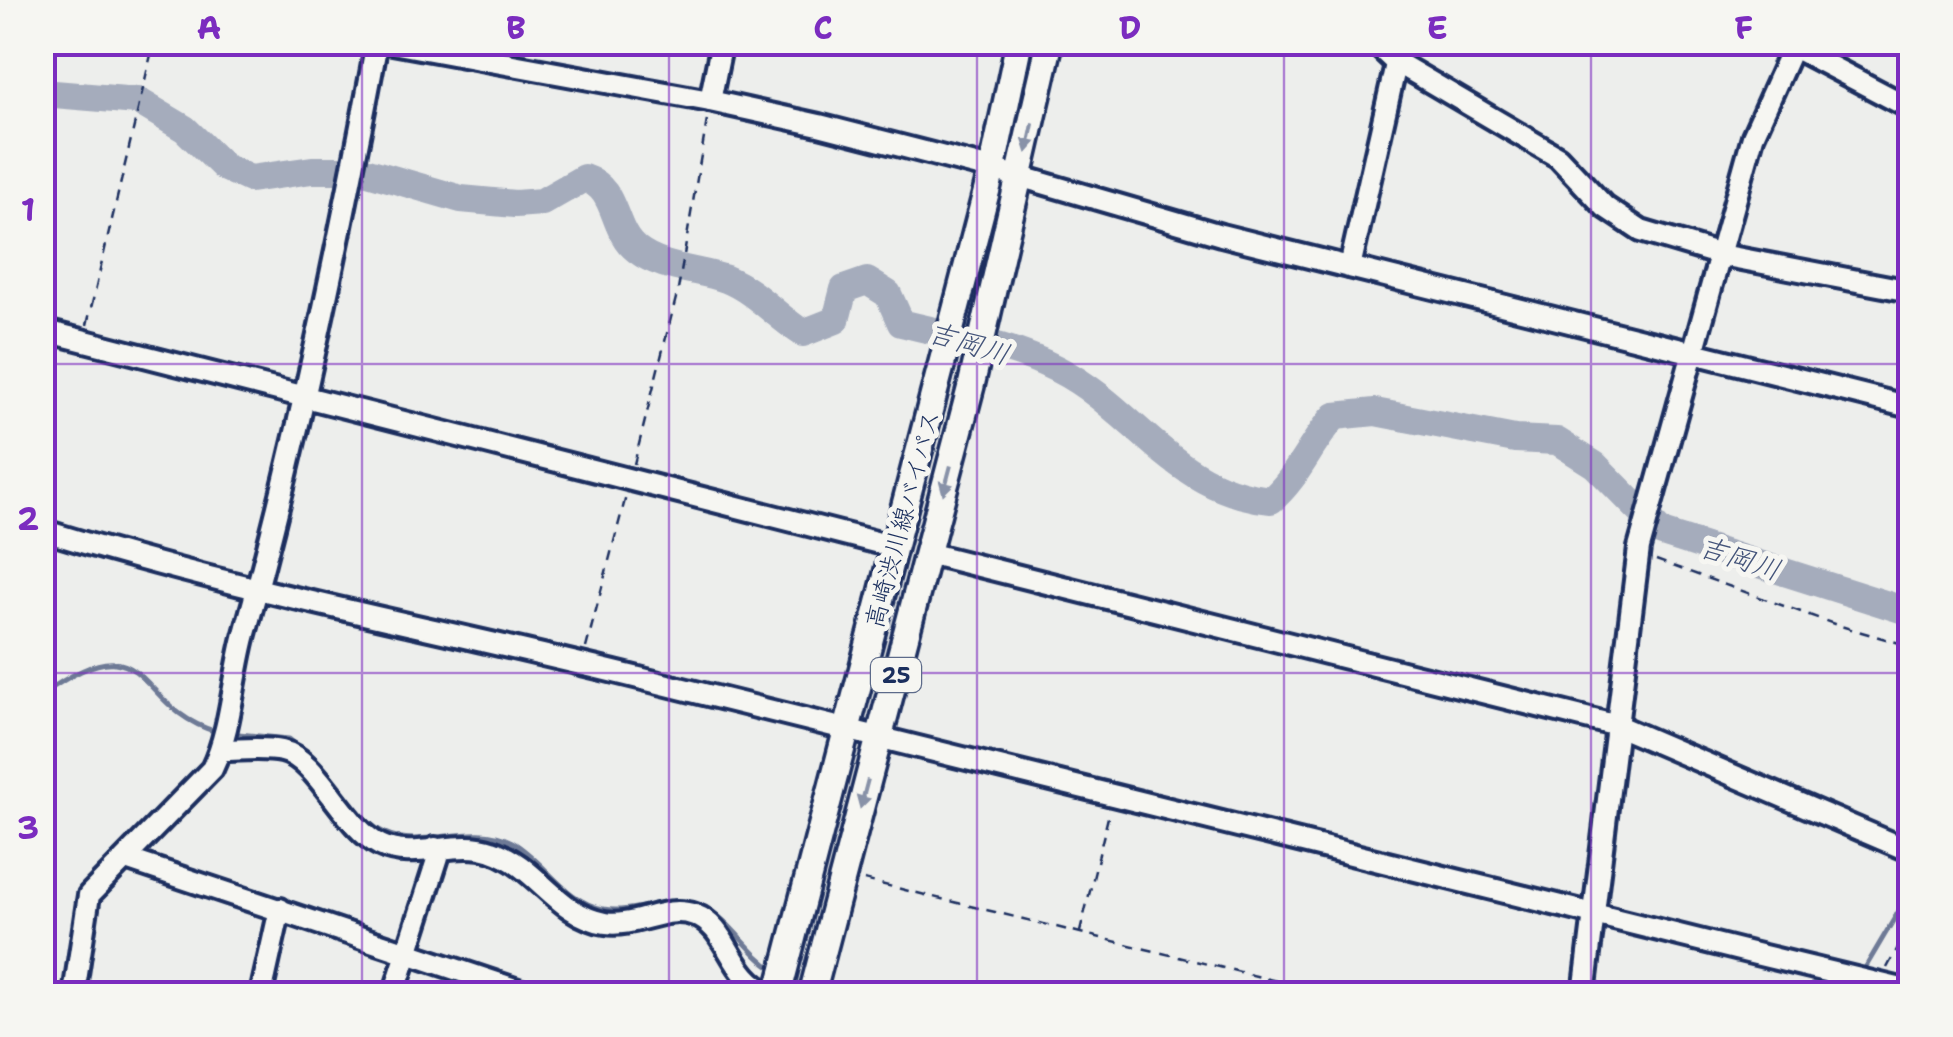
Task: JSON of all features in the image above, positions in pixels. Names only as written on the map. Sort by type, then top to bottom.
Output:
[{"type":"main road","name":"高崎渋川線バイパス","points":[[777,992],[955,316],[1020,42]]},
{"type":"main road","name":"高崎渋川線バイパス","points":[[812,994],[987,323],[1050,42]]},
{"type":"street","points":[[74,994],[89,895],[212,770],[223,736],[349,196],[377,42]]},
{"type":"street","points":[[388,42],[710,101],[1022,177],[1350,267],[1910,407]]},
{"type":"street","points":[[710,101],[722,42]]},
{"type":"street","points":[[1374,42],[1397,51],[1558,157],[1605,208],[1641,231],[1720,255],[1910,291]]},
{"type":"street","points":[[1584,994],[1639,551],[1753,136],[1791,44],[1910,108]]},
{"type":"street","points":[[1350,267],[1397,51]]},
{"type":"street","points":[[42,330],[895,547]]},
{"type":"street","points":[[42,530],[257,590],[582,664],[1518,899],[1910,991]]},
{"type":"street","points":[[928,554],[1618,726],[1910,851]]},
{"type":"street","points":[[223,736],[298,758],[354,827],[381,846],[400,850],[464,846],[504,855],[566,907],[600,922],[630,923],[681,912],[698,916],[715,928],[749,984],[777,992]]},
{"type":"street","points":[[394,994],[438,858],[435,848]]},
{"type":"street","points":[[126,859],[410,952],[518,993]]},
{"type":"street","points":[[261,994],[280,909]]},
{"type":"path","points":[[83,340],[154,42]]},
{"type":"path","points":[[1161,42],[1191,52],[1234,52],[1343,42]]},
{"type":"path","points":[[678,290],[710,101]]},
{"type":"path","points":[[1639,551],[1836,625],[1910,646]]},
{"type":"path","points":[[1079,933],[1112,796]]},
{"type":"path","points":[[843,874],[1330,994]]},
{"type":"path","points":[[1879,984],[1910,925]]},
{"type":"waterway","name":"吉岡川","points":[[42,93],[138,101],[185,129],[224,167],[250,179],[312,170],[361,170],[461,199],[515,204],[542,202],[584,178],[603,191],[622,231],[637,250],[657,261],[737,284],[803,333],[836,320],[844,289],[867,281],[888,294],[901,323],[1000,347],[1057,369],[1110,405],[1181,465],[1237,493],[1271,500],[1289,482],[1335,416],[1375,412],[1515,439],[1557,441],[1595,465],[1662,533],[1910,612]]},
{"type":"waterway","points":[[42,695],[78,672],[104,663],[123,665],[139,674],[189,720],[217,732]]},
{"type":"waterway","points":[[228,733],[289,739],[314,760]]},
{"type":"waterway","points":[[331,779],[362,816],[385,833],[415,839],[464,834],[497,836],[524,850],[566,890],[590,905],[615,910],[677,902],[701,906],[721,918],[775,970]]},
{"type":"waterway","points":[[1861,975],[1910,892]]}]
